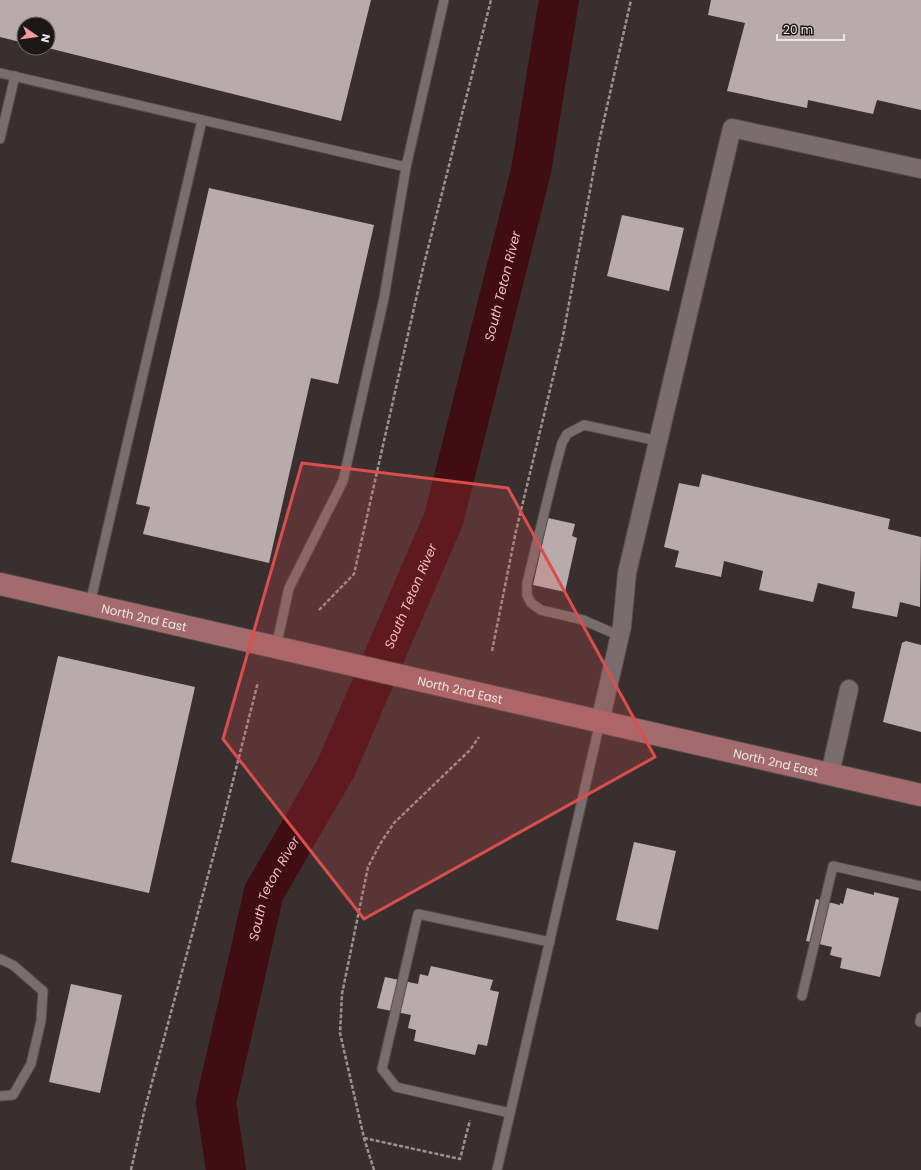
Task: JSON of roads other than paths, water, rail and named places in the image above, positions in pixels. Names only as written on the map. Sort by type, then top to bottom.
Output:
[{"type":"main road","name":"North 2nd East","points":[[0,584],[921,796]]},
{"type":"street","points":[[600,722],[620,636],[627,573],[732,128],[921,169]]},
{"type":"street","points":[[830,774],[849,689]]},
{"type":"lane","points":[[276,647],[289,588],[343,481],[384,298],[406,167],[444,0]]},
{"type":"lane","points":[[0,73],[406,167]]},
{"type":"lane","points":[[0,138],[15,76]]},
{"type":"lane","points":[[90,604],[202,120]]},
{"type":"lane","points":[[620,636],[583,620],[541,610],[531,602],[527,595],[527,583],[562,442],[567,434],[584,425],[658,441]]},
{"type":"lane","points":[[497,1170],[600,722]]},
{"type":"lane","points":[[802,996],[833,866],[921,886]]},
{"type":"lane","points":[[510,1113],[396,1087],[382,1068],[418,914],[550,942]]},
{"type":"lane","points":[[0,959],[14,965],[43,991],[41,1021],[31,1064],[13,1095],[0,1096]]},
{"type":"waterway","name":"South Teton River","points":[[226,1170],[216,1102],[264,892],[336,768],[444,518],[531,171],[559,0]]}]
